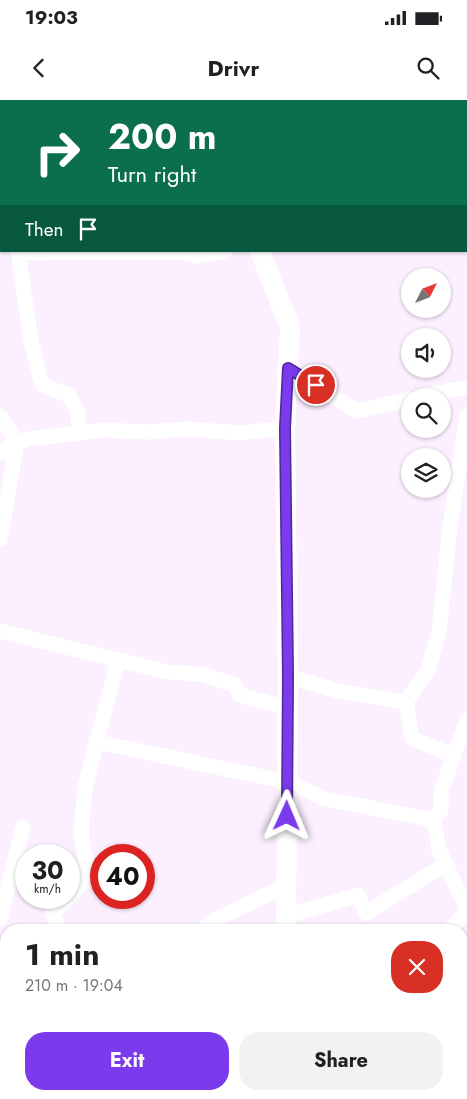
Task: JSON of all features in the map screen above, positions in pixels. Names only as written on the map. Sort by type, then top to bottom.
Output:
[{"type":"street","points":[[79,433],[78,412],[68,395],[42,385],[31,341],[18,252],[181,252],[193,254],[214,252]]},
{"type":"street","points":[[260,252],[290,327],[285,428],[288,676],[286,923],[358,895],[366,913],[446,864]]},
{"type":"street","points":[[288,368],[357,411],[401,401]]},
{"type":"street","points":[[451,390],[467,387]]},
{"type":"street","points":[[0,416],[17,442],[0,540]]},
{"type":"street","points":[[454,756],[412,738],[406,702],[428,670],[439,632],[450,527],[466,426]]},
{"type":"street","points":[[0,453],[9,445],[29,439],[104,430],[148,432],[187,430],[241,434],[285,428]]},
{"type":"street","points":[[0,631],[167,672],[201,674],[235,684],[239,695],[288,708]]},
{"type":"street","points":[[80,885],[89,876],[81,834],[85,787],[118,660]]},
{"type":"street","points":[[288,676],[338,691],[406,702]]},
{"type":"street","points":[[455,924],[467,909],[439,850],[434,820],[441,810],[441,791],[467,720]]},
{"type":"street","points":[[97,742],[288,782],[324,799],[434,820]]},
{"type":"street","points":[[0,919],[23,827]]},
{"type":"street","points":[[211,924],[287,885]]},
{"type":"street","points":[[57,909],[52,914],[57,924]]},
{"type":"route","points":[[287,816],[288,676],[285,428],[288,368],[316,385]]}]
